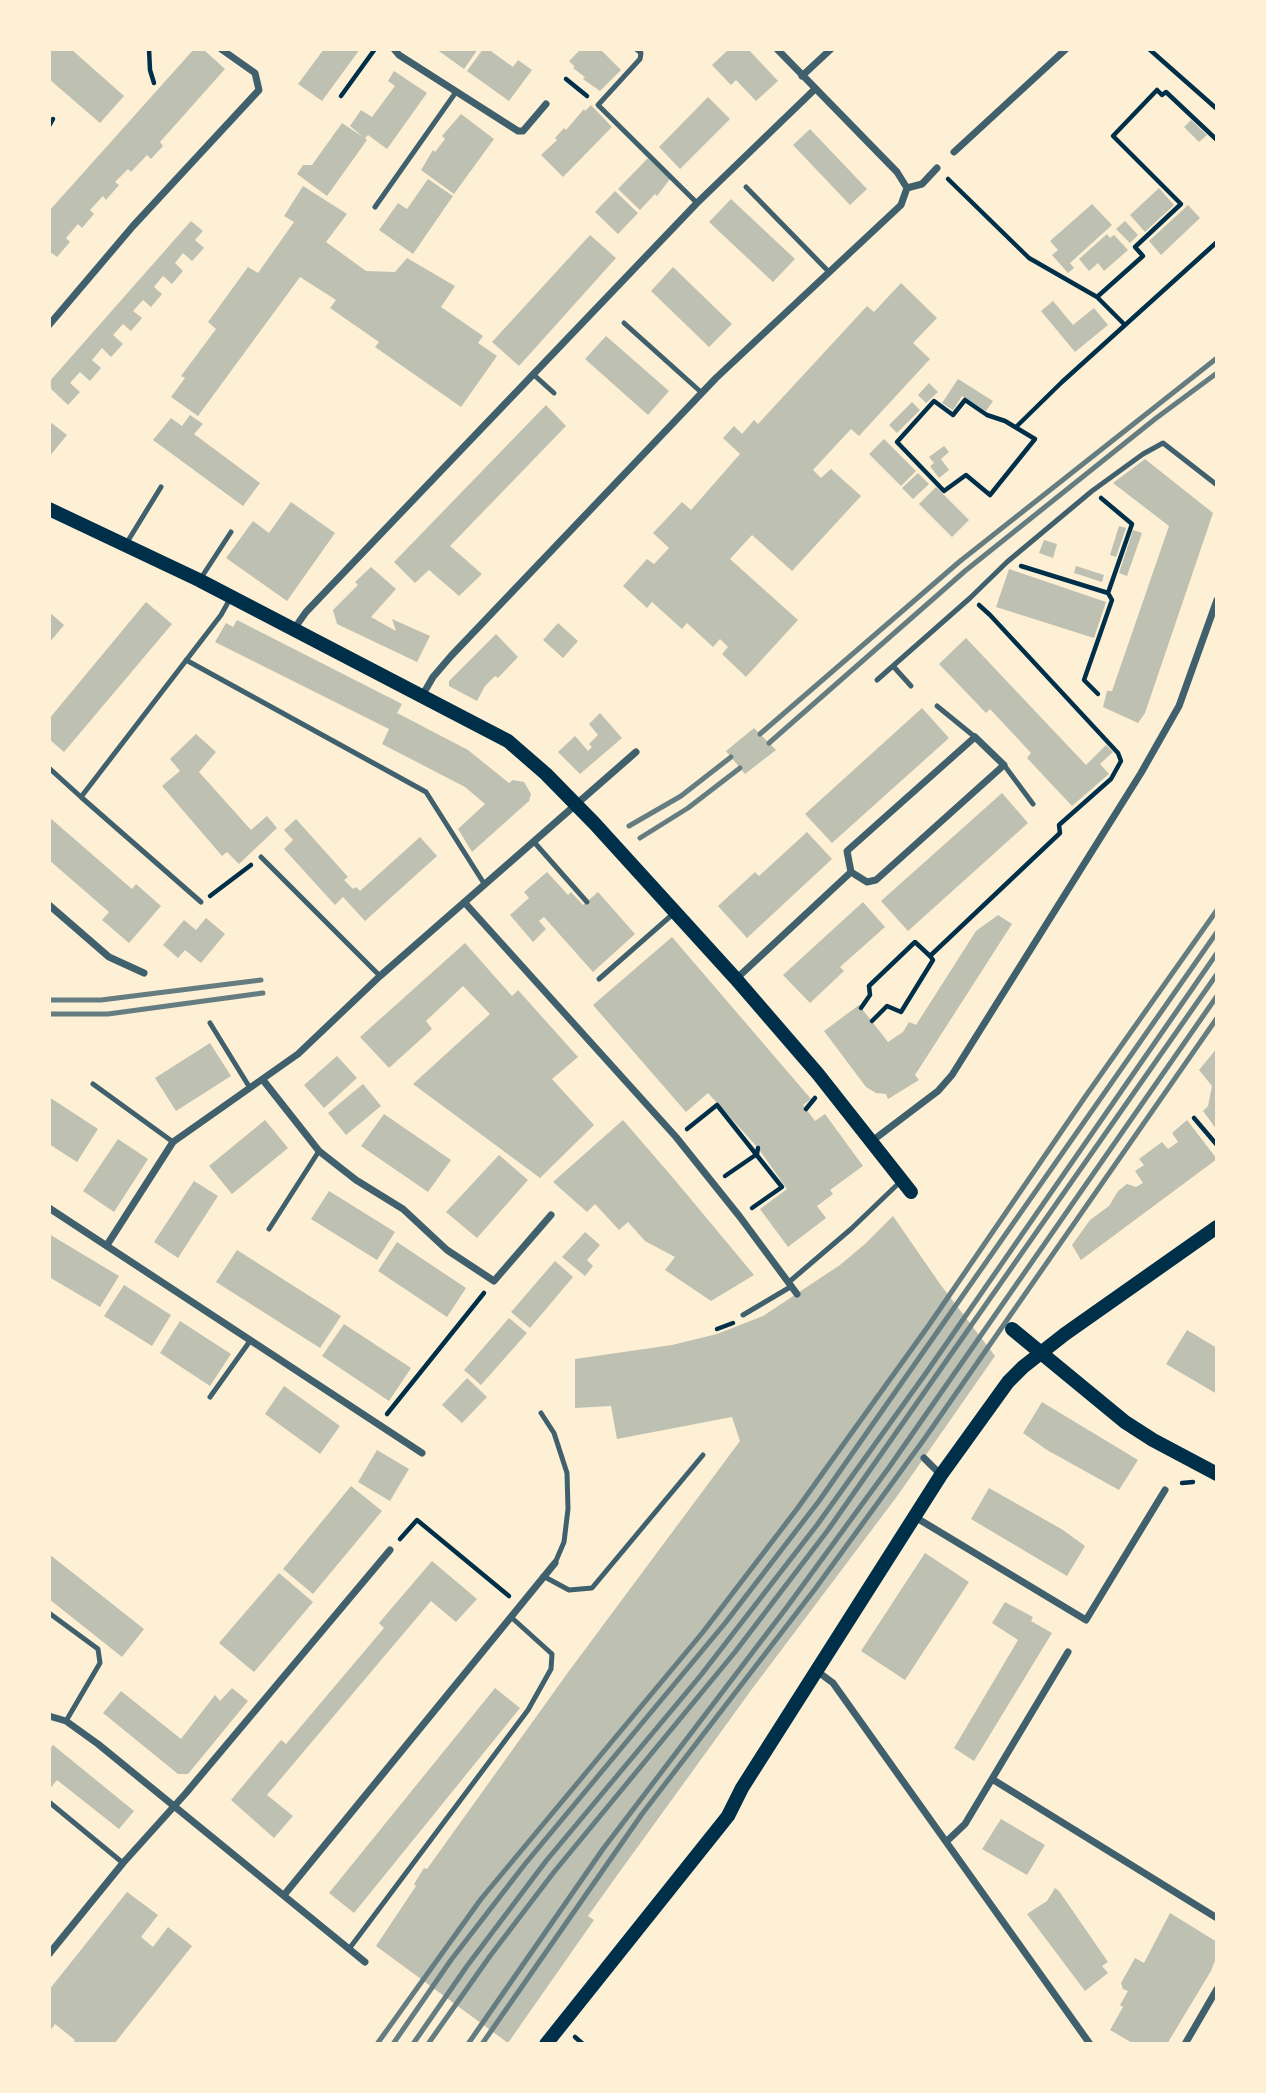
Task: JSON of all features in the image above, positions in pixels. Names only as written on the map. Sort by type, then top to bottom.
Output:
[{"type":"main road","points":[[49,509],[200,580],[509,741],[576,804],[736,979],[818,1074],[906,1187]]},
{"type":"main road","points":[[546,2044],[728,1816],[742,1788],[941,1475],[1001,1391],[1023,1367],[1041,1353],[1217,1227]]},
{"type":"main road","points":[[1012,1329],[1125,1422],[1217,1474]]},
{"type":"street","points":[[49,325],[133,226],[259,90],[255,73],[221,49]]},
{"type":"street","points":[[394,49],[399,55],[519,131],[523,131],[546,104]]},
{"type":"street","points":[[777,49],[897,172],[907,188]]},
{"type":"street","points":[[802,76],[831,49]]},
{"type":"street","points":[[954,152],[1066,49]]},
{"type":"street","points":[[294,629],[306,612],[697,203],[816,89]]},
{"type":"street","points":[[907,188],[922,184],[937,168]]},
{"type":"street","points":[[422,696],[433,677],[451,656],[702,393],[901,205],[907,188]]},
{"type":"street","points":[[872,1141],[938,1091],[952,1075],[1141,773],[1179,706],[1217,600]]},
{"type":"street","points":[[975,737],[1004,765],[876,880],[867,882],[852,872],[847,851],[975,737]]},
{"type":"street","points":[[107,1245],[173,1142],[298,1054],[380,976],[636,752]]},
{"type":"street","points":[[736,979],[852,872]]},
{"type":"street","points":[[465,902],[677,1137],[797,1294]]},
{"type":"street","points":[[49,905],[109,957],[144,973]]},
{"type":"street","points":[[263,1080],[319,1151],[356,1180],[403,1209],[447,1250],[494,1281],[551,1215]]},
{"type":"street","points":[[49,1208],[422,1453]]},
{"type":"street","points":[[923,1458],[941,1475]]},
{"type":"street","points":[[915,1517],[1086,1620],[1165,1490]]},
{"type":"street","points":[[49,1954],[123,1863],[176,1805],[390,1550]]},
{"type":"street","points":[[284,1895],[555,1563]]},
{"type":"street","points":[[947,1841],[965,1824],[1068,1652]]},
{"type":"street","points":[[817,1670],[833,1683],[1090,2044]]},
{"type":"street","points":[[49,1716],[66,1721],[176,1805],[365,1962]]},
{"type":"street","points":[[992,1779],[1217,1918]]},
{"type":"street","points":[[1185,2044],[1217,1989]]},
{"type":"lane","points":[[636,49],[641,53],[640,60],[598,105],[697,203]]},
{"type":"lane","points":[[375,207],[456,92]]},
{"type":"lane","points":[[746,187],[829,272]]},
{"type":"lane","points":[[624,323],[702,393]]},
{"type":"lane","points":[[534,375],[554,393]]},
{"type":"lane","points":[[877,680],[1007,562],[1092,491],[1143,454],[1163,443],[1217,485]]},
{"type":"lane","points":[[125,545],[161,487]]},
{"type":"lane","points":[[200,580],[231,532]]},
{"type":"lane","points":[[80,797],[221,615],[231,597]]},
{"type":"lane","points":[[186,660],[425,792],[485,884]]},
{"type":"lane","points":[[893,666],[912,686]]},
{"type":"lane","points":[[937,706],[975,737]]},
{"type":"lane","points":[[1004,765],[1033,804]]},
{"type":"lane","points":[[49,768],[201,902]]},
{"type":"lane","points":[[534,842],[587,902]]},
{"type":"lane","points":[[261,857],[380,976]]},
{"type":"lane","points":[[599,979],[675,911]]},
{"type":"lane","points":[[625,944],[631,951]]},
{"type":"lane","points":[[210,1023],[250,1087]]},
{"type":"lane","points":[[93,1084],[173,1142]]},
{"type":"lane","points":[[269,1229],[319,1151]]},
{"type":"lane","points":[[743,1315],[790,1284],[906,1187]]},
{"type":"lane","points":[[210,1397],[250,1341]]},
{"type":"lane","points":[[541,1413],[554,1433],[567,1473],[568,1508],[564,1542],[555,1563]]},
{"type":"lane","points":[[543,1576],[569,1590],[592,1588],[703,1455]]},
{"type":"lane","points":[[49,1613],[98,1649],[100,1663],[66,1721]]},
{"type":"lane","points":[[349,1949],[528,1710],[551,1669],[552,1654],[511,1617]]},
{"type":"lane","points":[[49,1802],[123,1863]]},
{"type":"path","points":[[149,49],[150,70],[155,83]]},
{"type":"path","points":[[341,96],[375,49]]},
{"type":"path","points":[[1149,49],[1217,109]]},
{"type":"path","points":[[566,79],[598,105]]},
{"type":"path","points":[[1097,297],[1143,256],[1135,247],[1181,204],[1113,136],[1157,90],[1162,96],[1166,92],[1217,140]]},
{"type":"path","points":[[49,126],[53,119]]},
{"type":"path","points":[[937,168],[1029,258],[1097,297],[1125,325]]},
{"type":"path","points":[[1016,427],[1217,242]]},
{"type":"path","points":[[965,400],[987,415],[1016,427],[1035,439],[990,495],[966,475],[944,491],[897,442],[934,401],[953,415],[965,400]]},
{"type":"path","points":[[1092,491],[1132,524],[1108,593]]},
{"type":"path","points":[[1007,562],[1108,593],[1112,600],[1084,680],[1098,694]]},
{"type":"path","points":[[929,956],[1059,833],[1059,825],[1111,779],[1121,761],[1118,753],[990,615],[970,598]]},
{"type":"path","points":[[201,902],[261,857]]},
{"type":"path","points":[[861,1007],[870,995],[869,986],[915,942],[933,960],[901,1012],[887,1006],[872,1021]]},
{"type":"path","points":[[677,1137],[717,1105],[757,1151],[782,1187],[740,1217]]},
{"type":"path","points":[[1194,1118],[1217,1145]]},
{"type":"path","points":[[714,1184],[757,1151]]},
{"type":"path","points":[[379,1425],[494,1281]]},
{"type":"path","points":[[717,1329],[737,1322],[739,1325]]},
{"type":"path","points":[[390,1550],[417,1520],[520,1606]]},
{"type":"building","points":[[49,49],[71,49],[124,96],[100,123],[49,79]]},
{"type":"building","points":[[194,49],[203,49],[225,69],[160,142],[163,146],[151,159],[147,155],[131,172],[128,169],[115,182],[119,185],[106,200],[103,196],[90,210],[94,214],[82,228],[78,224],[66,238],[70,242],[57,257],[52,253],[49,256],[49,211]]},
{"type":"building","points":[[324,49],[360,49],[322,101],[298,84]]},
{"type":"building","points":[[436,49],[478,49],[464,69]]},
{"type":"building","points":[[483,49],[488,49],[513,67],[518,60],[532,70],[509,101],[467,71]]},
{"type":"building","points":[[581,49],[600,49],[621,70],[600,91],[583,79],[585,77],[573,68],[575,67],[569,61]]},
{"type":"building","points":[[729,49],[748,49],[778,81],[756,101],[736,80],[731,85],[712,65]]},
{"type":"building","points":[[394,71],[427,93],[387,149],[368,135],[365,138],[367,140],[327,196],[297,174],[303,165],[312,165],[342,123],[363,137],[350,126],[361,110],[372,117],[395,86],[388,81]]},
{"type":"building","points":[[708,97],[730,119],[680,169],[659,147]]},
{"type":"building","points":[[591,105],[612,127],[563,177],[541,155],[557,140],[555,138],[564,128],[566,130],[584,109],[585,111]]},
{"type":"building","points":[[461,114],[494,139],[454,194],[421,170],[433,150],[435,152],[445,139],[442,136]]},
{"type":"building","points":[[1191,120],[1207,135],[1199,142],[1184,127]]},
{"type":"building","points":[[810,129],[867,189],[850,205],[793,145]]},
{"type":"building","points":[[648,158],[670,179],[657,196],[655,194],[640,210],[618,189]]},
{"type":"building","points":[[428,179],[453,196],[413,254],[379,230],[398,203],[407,209]]},
{"type":"building","points":[[303,186],[347,214],[326,242],[366,271],[395,272],[407,258],[455,286],[441,307],[483,336],[478,343],[497,356],[461,407],[375,347],[379,342],[330,308],[336,300],[300,277],[198,416],[171,397],[185,378],[181,376],[216,329],[208,322],[248,267],[258,273],[294,222],[284,216]]},
{"type":"building","points":[[1159,188],[1174,205],[1145,232],[1130,215]]},
{"type":"building","points":[[615,191],[638,213],[618,234],[595,212]]},
{"type":"building","points":[[731,199],[795,259],[773,282],[709,222]]},
{"type":"building","points":[[1092,204],[1112,225],[1070,263],[1074,268],[1068,273],[1052,255],[1058,250],[1050,241]]},
{"type":"building","points":[[1188,205],[1200,218],[1161,255],[1149,241]]},
{"type":"building","points":[[191,221],[203,231],[195,240],[204,248],[192,261],[183,253],[175,263],[183,271],[172,284],[163,276],[154,287],[162,294],[151,307],[143,300],[133,311],[142,318],[131,331],[123,324],[113,335],[123,344],[111,357],[102,348],[92,360],[101,368],[90,381],[80,372],[70,383],[80,392],[68,405],[49,387],[49,382]]},
{"type":"building","points":[[1125,221],[1138,235],[1130,243],[1116,229]]},
{"type":"building","points":[[1107,234],[1110,238],[1114,235],[1128,250],[1104,271],[1098,263],[1089,271],[1079,259]]},
{"type":"building","points":[[590,235],[616,258],[519,366],[492,342]]},
{"type":"building","points":[[673,267],[732,324],[709,347],[651,291]]},
{"type":"building","points":[[901,283],[937,318],[913,343],[930,359],[859,436],[851,429],[813,470],[821,478],[831,469],[861,496],[792,571],[752,535],[730,559],[798,620],[746,677],[722,654],[728,647],[720,639],[713,647],[687,623],[682,629],[652,602],[647,608],[623,586],[647,559],[654,564],[669,548],[653,533],[682,502],[691,510],[740,454],[723,438],[734,426],[742,434],[754,420],[758,424],[867,306],[874,312]]},
{"type":"building","points":[[1053,301],[1073,325],[1094,308],[1108,325],[1075,352],[1041,311]]},
{"type":"building","points":[[606,336],[669,391],[648,415],[585,359]]},
{"type":"building","points":[[958,379],[993,401],[986,411],[962,396],[953,410],[942,403]]},
{"type":"building","points":[[929,383],[938,392],[926,403],[918,395]]},
{"type":"building","points":[[912,402],[920,410],[897,433],[889,425]]},
{"type":"building","points":[[546,405],[566,426],[450,546],[482,574],[459,596],[429,570],[415,583],[394,562]]},
{"type":"building","points":[[190,415],[203,424],[194,434],[260,483],[243,506],[153,440],[171,418],[182,426]]},
{"type":"building","points":[[49,421],[67,435],[49,457]]},
{"type":"building","points":[[884,439],[916,471],[901,486],[869,454]]},
{"type":"building","points":[[944,446],[949,452],[941,459],[949,470],[939,478],[930,466],[934,463],[929,457]]},
{"type":"building","points":[[1145,459],[1213,513],[1145,713],[1138,723],[1103,707],[1107,691],[1112,691],[1169,526],[1113,483]]},
{"type":"building","points":[[918,473],[929,484],[913,499],[902,488]]},
{"type":"building","points":[[936,487],[969,520],[952,537],[919,504]]},
{"type":"building","points":[[291,502],[335,533],[287,601],[226,558],[253,521],[269,533]]},
{"type":"building","points":[[1119,526],[1126,528],[1116,557],[1110,555]]},
{"type":"building","points":[[1133,530],[1142,533],[1127,576],[1119,573]]},
{"type":"building","points":[[1044,540],[1057,544],[1053,558],[1039,553]]},
{"type":"building","points":[[1076,566],[1104,575],[1102,582],[1074,573]]},
{"type":"building","points":[[371,567],[396,589],[371,617],[396,631],[392,619],[430,636],[417,662],[337,624],[333,610],[358,585],[355,582]]},
{"type":"building","points":[[1009,569],[1106,602],[1094,638],[996,607]]},
{"type":"building","points":[[146,602],[172,624],[64,752],[49,739],[49,719]]},
{"type":"building","points":[[49,612],[64,625],[49,643]]},
{"type":"building","points":[[237,620],[402,704],[397,713],[468,750],[509,783],[513,780],[524,782],[531,794],[529,801],[472,852],[458,829],[485,804],[465,787],[382,744],[389,729],[215,642],[226,623],[233,627]]},
{"type":"building","points":[[558,623],[578,641],[563,658],[543,640]]},
{"type":"building","points":[[496,634],[518,657],[498,678],[495,676],[485,686],[477,701],[449,686],[449,681]]},
{"type":"building","points":[[966,638],[1086,765],[1106,745],[1113,752],[1100,764],[1109,774],[1072,806],[1027,758],[1031,753],[990,709],[986,713],[939,664]]},
{"type":"building","points":[[922,708],[949,738],[832,843],[805,814]]},
{"type":"building","points":[[600,713],[622,738],[580,774],[558,752],[575,736],[588,751],[592,747],[589,744],[598,735],[589,724]]},
{"type":"building","points":[[754,728],[776,750],[745,774],[726,751]]},
{"type":"building","points":[[196,734],[216,752],[199,772],[251,830],[267,816],[277,828],[239,864],[227,852],[222,856],[162,786],[180,771],[170,759]]},
{"type":"building","points":[[1002,793],[1028,823],[908,931],[881,901]]},
{"type":"building","points":[[49,817],[132,889],[136,884],[161,906],[129,943],[102,920],[109,912],[49,860]]},
{"type":"building","points":[[296,819],[348,877],[344,880],[353,889],[356,887],[360,891],[420,837],[437,856],[365,921],[343,897],[335,905],[284,849],[293,840],[284,830]]},
{"type":"building","points":[[807,832],[832,859],[747,938],[718,906],[755,872],[759,876]]},
{"type":"building","points":[[547,872],[568,895],[571,892],[583,905],[598,892],[635,934],[593,972],[544,917],[539,921],[546,929],[533,942],[510,915],[529,898],[524,892]]},
{"type":"building","points":[[863,902],[885,927],[840,967],[844,971],[810,1003],[783,975]]},
{"type":"building","points":[[998,915],[1012,924],[915,1075],[919,1080],[888,1099],[886,1094],[876,1093],[866,1087],[824,1031],[859,1005],[888,1042],[903,1032],[909,1022],[916,1025],[976,931]]},
{"type":"building","points":[[206,918],[225,934],[201,963],[185,950],[178,958],[163,945],[184,920],[196,930]]},
{"type":"building","points":[[672,937],[811,1099],[803,1105],[815,1121],[825,1114],[863,1166],[830,1190],[833,1194],[817,1206],[826,1218],[788,1247],[760,1209],[787,1189],[758,1148],[708,1093],[686,1112],[593,1005]]},
{"type":"building","points":[[465,943],[512,996],[518,990],[578,1057],[552,1079],[594,1125],[540,1178],[413,1084],[490,1014],[463,986],[426,1021],[432,1029],[389,1068],[360,1037]]},
{"type":"building","points":[[210,1043],[231,1076],[176,1111],[155,1078]]},
{"type":"building","points":[[1217,1048],[1217,1130],[1203,1111],[1208,1106],[1212,1086],[1199,1070]]},
{"type":"building","points":[[337,1056],[357,1078],[324,1108],[304,1085]]},
{"type":"building","points":[[363,1084],[381,1106],[346,1135],[328,1113]]},
{"type":"building","points":[[49,1097],[98,1129],[77,1162],[49,1144]]},
{"type":"building","points":[[384,1114],[451,1160],[428,1192],[361,1146]]},
{"type":"building","points":[[265,1120],[288,1148],[232,1194],[209,1166]]},
{"type":"building","points":[[623,1120],[754,1275],[711,1301],[665,1270],[675,1257],[645,1241],[628,1222],[619,1230],[595,1204],[587,1212],[553,1182]]},
{"type":"building","points":[[1187,1120],[1217,1159],[1081,1260],[1072,1245],[1090,1220],[1109,1206],[1118,1191],[1127,1184],[1136,1187],[1143,1183],[1135,1171],[1144,1165],[1139,1159],[1162,1142],[1168,1149],[1178,1142],[1172,1133]]},
{"type":"building","points":[[118,1139],[148,1159],[114,1212],[83,1191]]},
{"type":"building","points":[[499,1155],[528,1180],[477,1238],[446,1212]]},
{"type":"building","points":[[194,1181],[218,1196],[178,1258],[154,1242]]},
{"type":"building","points":[[329,1191],[395,1232],[377,1260],[311,1219]]},
{"type":"building","points":[[893,1216],[995,1356],[898,1495],[752,1689],[588,1916],[594,1920],[508,2043],[376,1946],[416,1886],[414,1884],[424,1868],[427,1869],[569,1671],[740,1441],[732,1417],[617,1439],[611,1406],[575,1408],[575,1359],[672,1345],[717,1334],[763,1316],[840,1265]]},
{"type":"building","points":[[585,1232],[600,1245],[587,1260],[593,1266],[585,1276],[562,1257]]},
{"type":"building","points":[[49,1234],[119,1276],[100,1307],[49,1277]]},
{"type":"building","points":[[397,1242],[466,1288],[447,1317],[378,1271]]},
{"type":"building","points":[[237,1250],[341,1316],[320,1348],[216,1282]]},
{"type":"building","points":[[555,1261],[573,1277],[530,1328],[511,1312]]},
{"type":"building","points":[[124,1285],[171,1315],[152,1346],[104,1316]]},
{"type":"building","points":[[509,1318],[527,1333],[481,1385],[464,1370]]},
{"type":"building","points":[[180,1321],[231,1354],[210,1386],[160,1353]]},
{"type":"building","points":[[344,1324],[411,1368],[389,1401],[322,1356]]},
{"type":"building","points":[[1187,1330],[1217,1348],[1217,1394],[1166,1364]]},
{"type":"building","points":[[467,1378],[487,1397],[462,1423],[442,1405]]},
{"type":"building","points":[[284,1386],[340,1426],[320,1454],[265,1414]]},
{"type":"building","points":[[1042,1402],[1138,1460],[1119,1490],[1047,1450],[1023,1433]]},
{"type":"building","points":[[377,1450],[409,1469],[390,1501],[358,1482]]},
{"type":"building","points":[[351,1486],[382,1511],[313,1594],[283,1569]]},
{"type":"building","points":[[989,1488],[1063,1530],[1085,1546],[1067,1576],[971,1519]]},
{"type":"building","points":[[925,1553],[969,1582],[905,1680],[861,1651]]},
{"type":"building","points":[[49,1554],[144,1629],[122,1657],[49,1599]]},
{"type":"building","points":[[432,1561],[477,1599],[456,1622],[431,1601],[267,1795],[293,1816],[274,1838],[231,1800],[281,1740],[286,1744],[384,1628],[379,1623]]},
{"type":"building","points":[[279,1573],[313,1602],[254,1672],[219,1643]]},
{"type":"building","points":[[1005,1602],[1033,1617],[1031,1621],[1052,1633],[974,1761],[954,1748],[1018,1640],[992,1623]]},
{"type":"building","points":[[232,1688],[248,1701],[188,1774],[178,1774],[103,1713],[121,1691],[181,1739],[215,1695],[220,1701]]},
{"type":"building","points":[[495,1688],[520,1708],[354,1913],[329,1893]]},
{"type":"building","points":[[53,1745],[134,1811],[119,1829],[57,1780],[49,1790],[49,1750]]},
{"type":"building","points":[[1001,1819],[1045,1845],[1027,1875],[982,1849]]},
{"type":"building","points":[[1055,1888],[1108,1962],[1102,1966],[1108,1973],[1085,1991],[1027,1914],[1047,1901]]},
{"type":"building","points":[[127,1892],[158,1915],[141,1937],[153,1947],[168,1927],[192,1946],[114,2044],[72,2044],[75,2040],[55,2024],[49,2032],[49,1990]]},
{"type":"building","points":[[1170,1913],[1217,1942],[1217,1955],[1211,1971],[1167,2044],[1134,2044],[1110,2030],[1123,2007],[1120,2005],[1128,1991],[1123,1989],[1121,1983],[1135,1958],[1144,1963]]},
{"type":"railway","points":[[760,734],[959,562],[1217,358]]},
{"type":"railway","points":[[769,743],[965,571],[1155,419],[1217,373]]},
{"type":"railway","points":[[629,826],[681,796],[731,757]]},
{"type":"railway","points":[[640,838],[688,808],[740,768]]},
{"type":"railway","points":[[377,2044],[481,1899],[703,1632],[797,1509],[929,1325],[1217,910]]},
{"type":"railway","points":[[393,2044],[451,1960],[525,1864],[726,1622],[819,1501],[1217,932]]},
{"type":"railway","points":[[413,2044],[467,1966],[546,1861],[701,1675],[817,1525],[926,1373],[1217,953]]},
{"type":"railway","points":[[428,2044],[554,1872],[735,1652],[828,1530],[1217,974]]},
{"type":"railway","points":[[49,1000],[101,1000],[261,980]]},
{"type":"railway","points":[[49,1014],[108,1014],[263,993]]},
{"type":"railway","points":[[468,2044],[603,1849],[787,1607],[890,1466],[1217,996]]},
{"type":"railway","points":[[482,2044],[642,1814],[815,1589],[925,1438],[1217,1018]]}]
